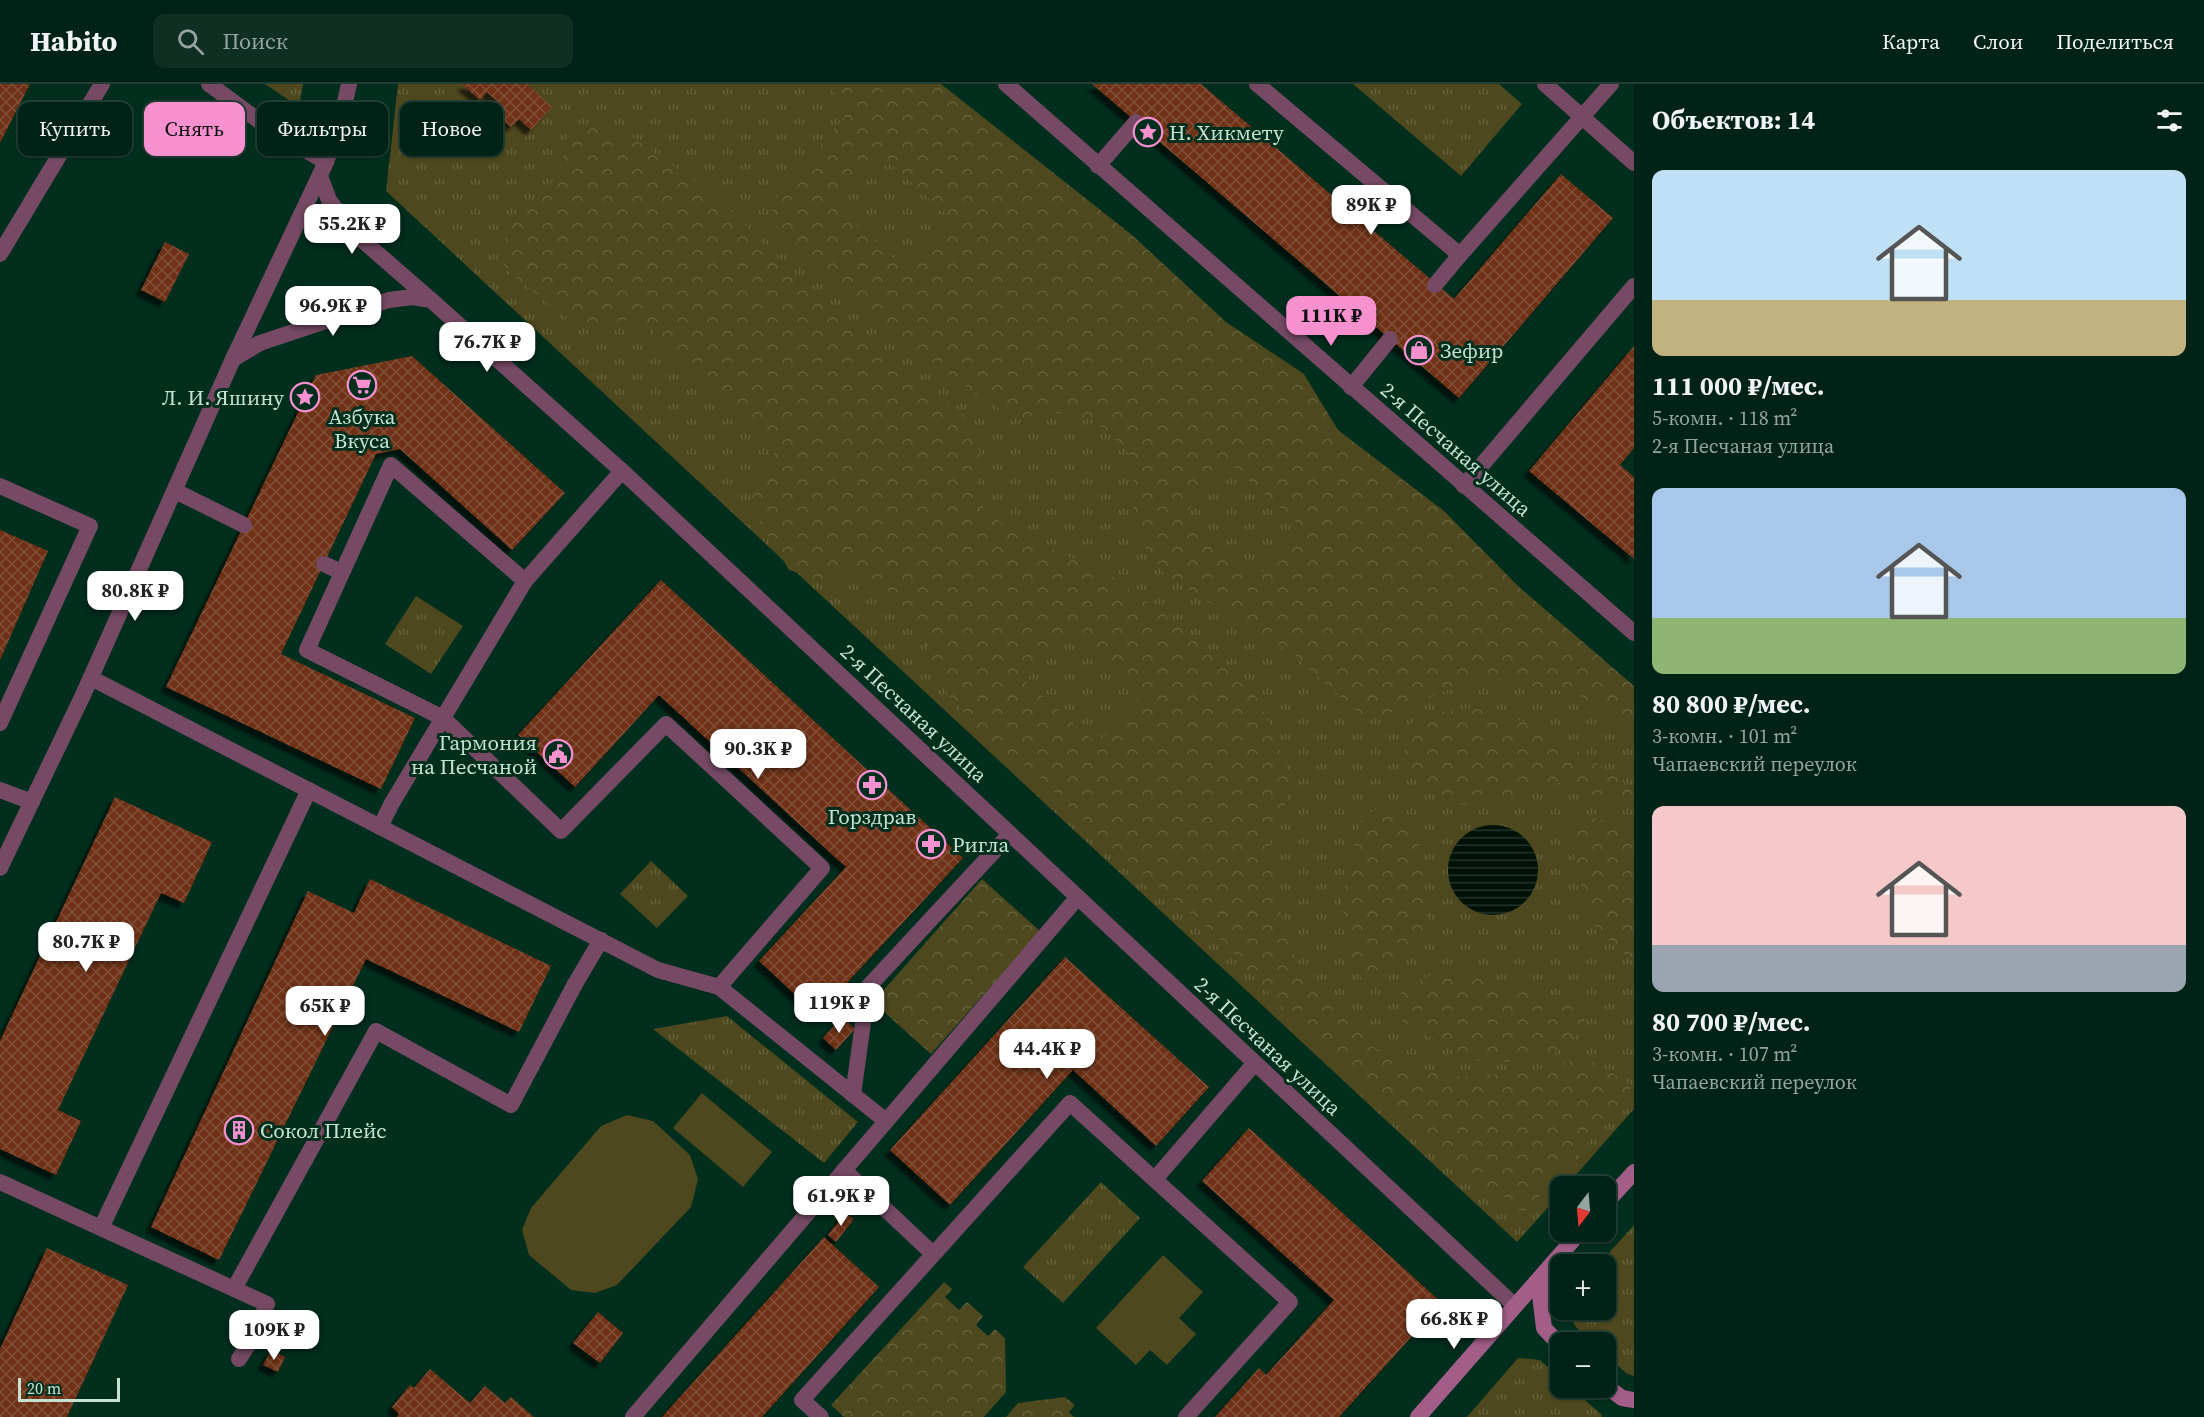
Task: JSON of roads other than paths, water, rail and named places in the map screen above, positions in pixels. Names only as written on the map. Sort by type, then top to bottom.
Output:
[{"type":"main road","points":[[1616,1192],[1634,1172]]},
{"type":"main road","points":[[1418,1417],[1571,1242]]},
{"type":"main road","points":[[1549,1265],[1540,1295],[1544,1328],[1550,1334]]},
{"type":"main road","points":[[1616,1393],[1622,1398],[1634,1400]]},
{"type":"street","points":[[0,254],[102,84]]},
{"type":"street","points":[[208,84],[323,169]]},
{"type":"street","points":[[0,868],[91,678],[233,359],[323,169],[340,124],[349,84]]},
{"type":"street","name":"2-я Песчаная улица","points":[[1006,84],[1634,633]]},
{"type":"street","points":[[1257,84],[1460,255]]},
{"type":"street","points":[[1545,84],[1634,163]]},
{"type":"street","points":[[1435,285],[1611,84]]},
{"type":"street","points":[[1098,166],[1136,122]]},
{"type":"street","name":"2-я Песчаная улица","points":[[323,169],[329,200],[354,233],[622,471],[1515,1306]]},
{"type":"street","points":[[1464,486],[1634,286]]},
{"type":"street","points":[[233,359],[260,343],[389,300],[412,297],[431,300]]},
{"type":"street","points":[[1351,387],[1390,339]]},
{"type":"street","points":[[525,581],[391,465],[307,650],[443,718],[561,831],[666,724],[822,868],[719,987]]},
{"type":"street","points":[[380,827],[525,581],[622,471]]},
{"type":"street","points":[[0,486],[90,526],[0,723]]},
{"type":"street","points":[[175,491],[244,525]]},
{"type":"street","points":[[324,564],[341,572]]},
{"type":"street","points":[[91,678],[658,970],[719,987],[886,1121]]},
{"type":"street","points":[[0,790],[32,802]]},
{"type":"street","points":[[101,1228],[309,790]]},
{"type":"street","points":[[853,1095],[868,987],[1010,834]]},
{"type":"street","points":[[633,1417],[1078,897]]},
{"type":"street","points":[[234,1289],[376,1031],[512,1105],[575,984],[601,940]]},
{"type":"street","points":[[1155,1179],[1254,1064]]},
{"type":"street","points":[[821,1417],[802,1400],[1070,1103],[1290,1302],[1186,1417]]},
{"type":"street","points":[[844,1170],[933,1254]]},
{"type":"street","points":[[0,1182],[267,1304],[253,1337],[238,1359]]},
{"type":"place","name":"Н. Хикмету","points":[[1148,132]]},
{"type":"place","name":"Зефир","points":[[1419,350]]},
{"type":"place","name":"Азбука Вкуса","points":[[362,385]]},
{"type":"place","name":"Л. И. Яшину","points":[[305,397]]},
{"type":"place","name":"Гармония на Песчаной","points":[[558,754]]},
{"type":"place","name":"Горздрав","points":[[872,785]]},
{"type":"place","name":"Ригла","points":[[931,844]]},
{"type":"place","name":"Сокол Плейс","points":[[239,1130]]}]
